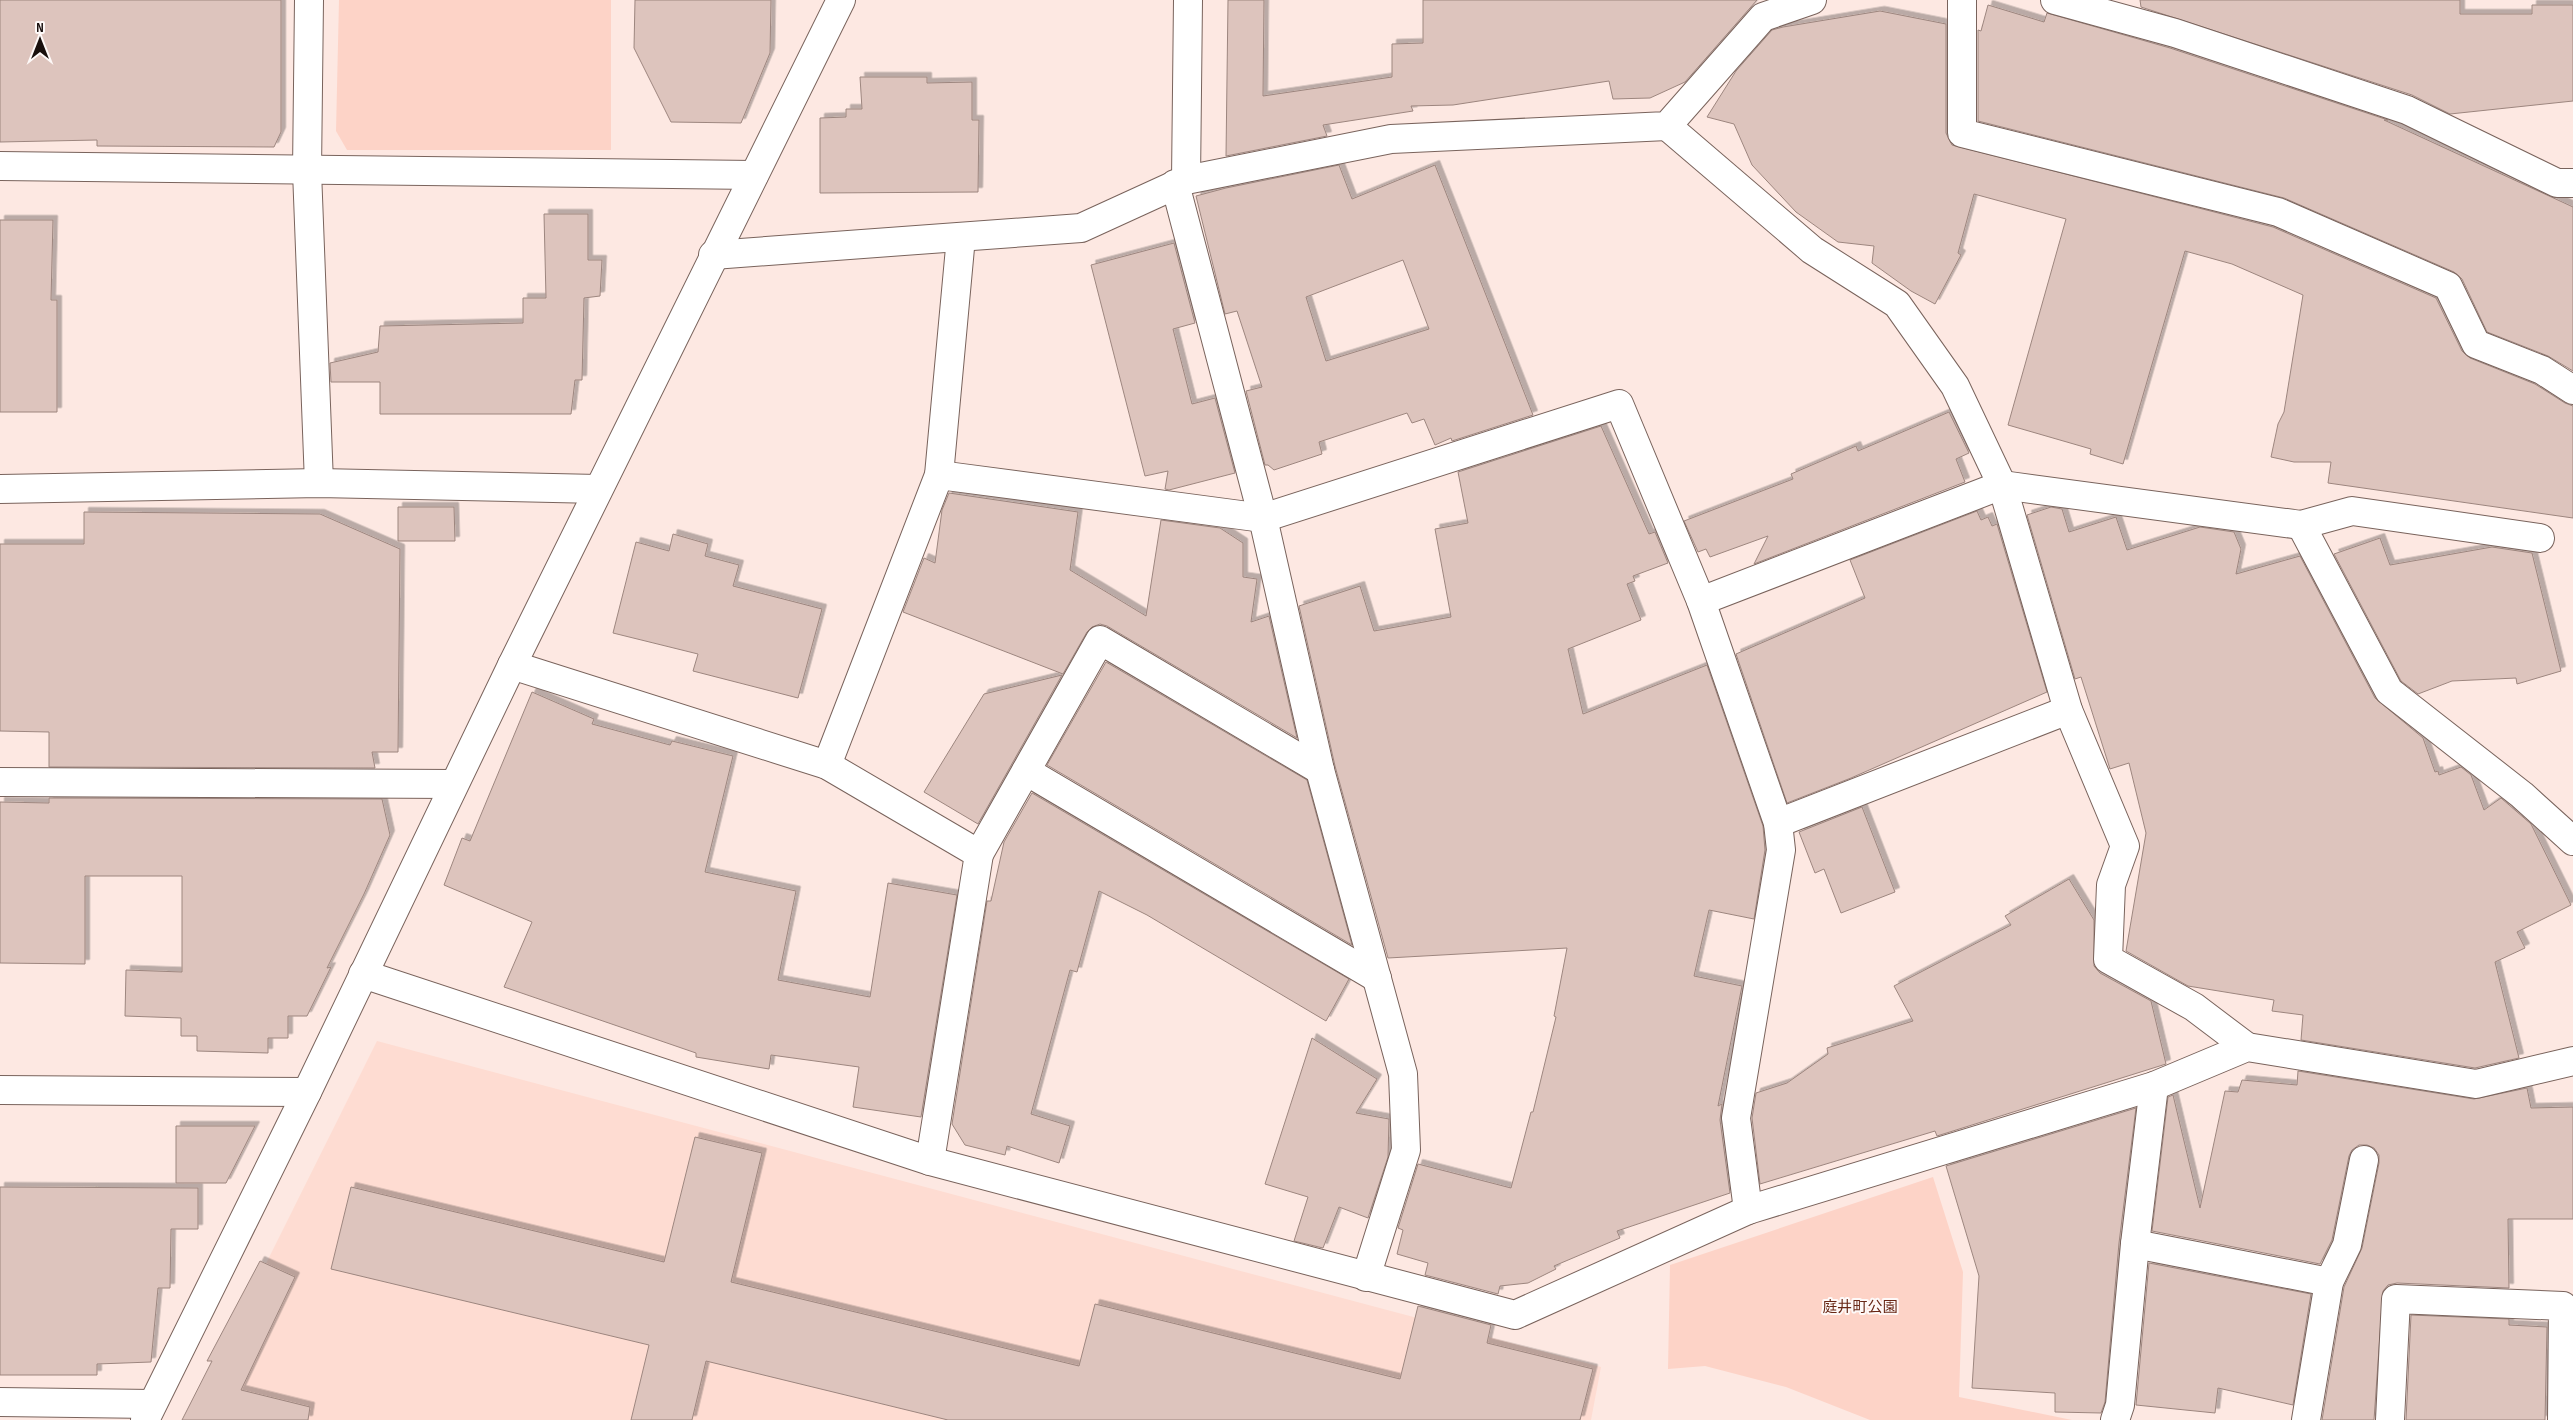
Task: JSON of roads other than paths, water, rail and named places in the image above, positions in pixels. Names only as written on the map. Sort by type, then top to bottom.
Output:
[{"type":"street","points":[[309,0],[307,171],[319,483]]},
{"type":"street","points":[[0,1402],[148,1412],[307,1092],[598,489],[841,0]]},
{"type":"street","points":[[1188,0],[1180,182],[1263,518],[1320,770],[1403,1074],[1406,1150],[1366,1277]]},
{"type":"street","points":[[1668,126],[1763,17],[1812,0]]},
{"type":"street","points":[[1962,0],[1962,133],[2278,212],[2448,286],[2476,344],[2542,370],[2573,390]]},
{"type":"street","points":[[2055,0],[2175,33],[2407,110],[2568,189]]},
{"type":"street","points":[[713,255],[1081,228],[1180,182],[1391,139],[1668,126],[1812,250],[1897,304],[1955,386],[2002,484],[2068,710],[2125,846],[2111,885],[2108,959],[2194,1007],[2246,1047],[2476,1084],[2573,1061]]},
{"type":"street","points":[[0,166],[754,175]]},
{"type":"street","points":[[827,765],[939,475],[961,236]]},
{"type":"street","points":[[939,475],[1263,518],[1619,404],[1701,601],[1778,823],[1782,850],[1736,1118],[1748,1210]]},
{"type":"street","points":[[0,489],[319,483],[598,489]]},
{"type":"street","points":[[1701,601],[2002,484],[2301,525],[2352,512],[2540,538]]},
{"type":"street","points":[[2301,525],[2390,691],[2522,794],[2573,841]]},
{"type":"street","points":[[930,1161],[979,854],[1100,640],[1320,770]]},
{"type":"street","points":[[512,665],[827,765],[979,854]]},
{"type":"street","points":[[1778,823],[2068,710]]},
{"type":"street","points":[[1026,771],[1377,978]]},
{"type":"street","points":[[0,782],[454,784]]},
{"type":"street","points":[[363,974],[930,1161],[1516,1315],[1748,1210],[2154,1086],[2246,1047]]},
{"type":"street","points":[[2115,1420],[2120,1405],[2135,1244],[2154,1086]]},
{"type":"street","points":[[0,1090],[307,1092]]},
{"type":"street","points":[[2306,1420],[2328,1282],[2347,1245],[2364,1160]]},
{"type":"street","points":[[2135,1244],[2328,1282]]},
{"type":"street","points":[[2390,1420],[2396,1299],[2563,1306],[2562,1420]]},
{"type":"park label","name":"庭井町公園","points":[[1860,1307]]}]
